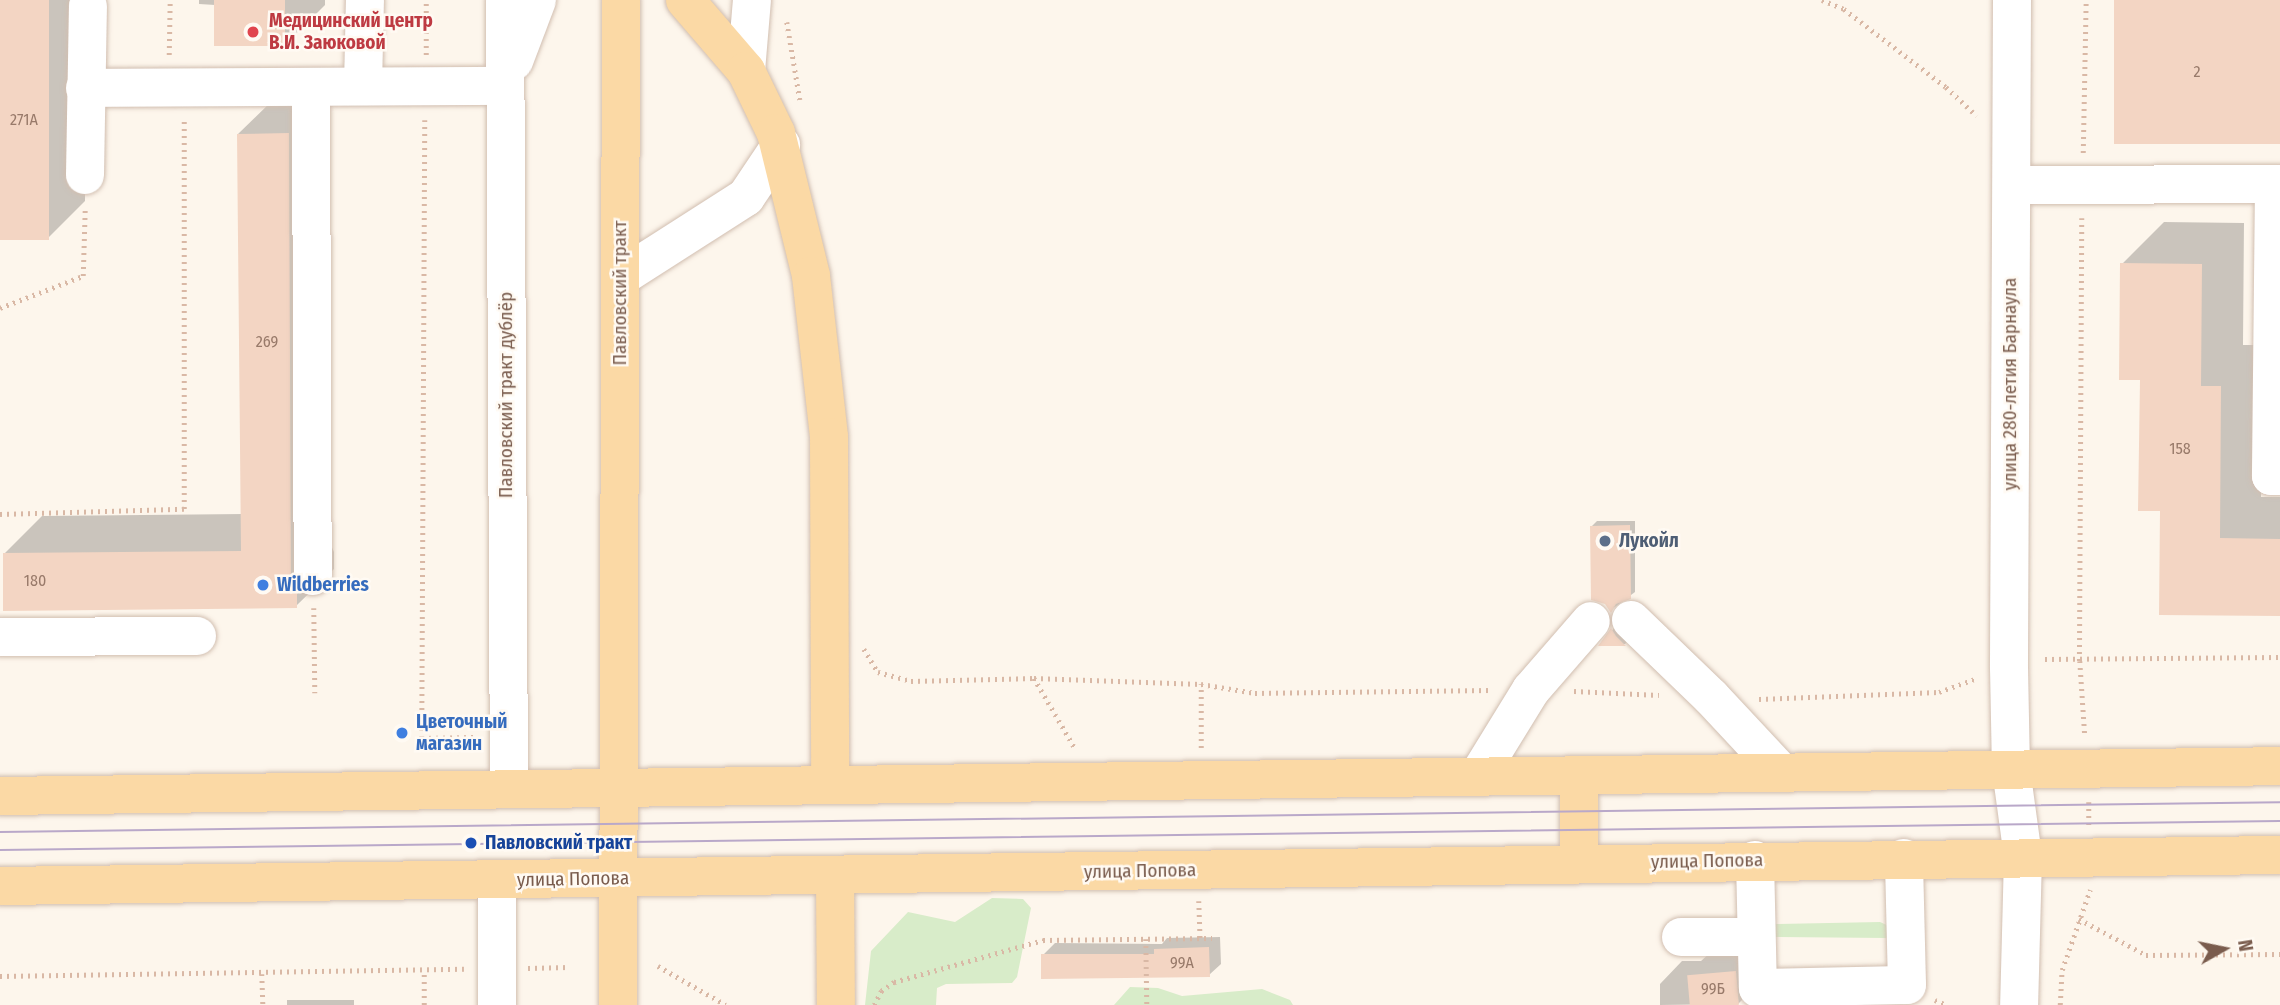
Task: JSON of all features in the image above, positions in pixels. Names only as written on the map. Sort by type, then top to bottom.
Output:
[{"type":"main road","name":"Павловский тракт","points":[[618,1005],[621,0]]},
{"type":"main road","points":[[685,0],[746,71],[781,145],[811,276],[829,437],[830,785]]},
{"type":"main road","points":[[0,796],[2280,766]]},
{"type":"main road","points":[[1579,775],[1579,863]]},
{"type":"main road","name":"улица Попова","points":[[0,886],[835,876],[1755,860],[2280,855]]},
{"type":"main road","points":[[835,876],[836,1005]]},
{"type":"street","points":[[363,86],[365,0]]},
{"type":"street","name":"Павловский тракт дублёр","points":[[505,0],[509,789]]},
{"type":"street","points":[[85,88],[505,86],[537,0]]},
{"type":"street","points":[[746,71],[752,0]]},
{"type":"street","name":"улица 280-летия Барнаула","points":[[2012,0],[2008,667],[2011,769],[2023,857],[2019,1005]]},
{"type":"street","points":[[85,175],[88,6]]},
{"type":"street","points":[[312,87],[313,576]]},
{"type":"street","points":[[621,277],[746,197],[781,145]]},
{"type":"street","points":[[2012,184],[2277,184],[2271,476],[2280,476]]},
{"type":"street","points":[[1631,620],[1711,696],[1781,772]]},
{"type":"street","points":[[1478,776],[1531,690],[1591,621]]},
{"type":"street","points":[[0,638],[197,636]]},
{"type":"street","points":[[1755,860],[1758,988],[1907,985],[1904,858]]},
{"type":"street","points":[[497,880],[497,987]]},
{"type":"street","points":[[1681,937],[1756,937]]},
{"type":"path","points":[[0,514],[184,509],[176,88],[170,0]]},
{"type":"path","points":[[426,0],[422,737],[508,736]]},
{"type":"path","points":[[1822,0],[1844,9],[1946,87],[2011,147]]},
{"type":"path","points":[[2080,661],[2082,186],[2086,0]]},
{"type":"path","points":[[0,308],[83,276],[85,175]]},
{"type":"path","points":[[313,576],[315,693]]},
{"type":"path","points":[[2045,659],[2080,661],[2280,657]]},
{"type":"path","points":[[911,681],[1034,678],[1201,684],[1255,693],[1531,690],[1755,699],[1939,692],[1986,675]]},
{"type":"path","points":[[1034,678],[1078,752]]},
{"type":"path","points":[[1201,684],[1201,752],[1210,752]]},
{"type":"path","points":[[2060,1005],[2062,970],[2079,919],[2146,955],[2280,954]]},
{"type":"path","points":[[874,1005],[881,990],[894,982],[1043,940],[1212,938]]},
{"type":"path","points":[[1146,939],[1147,1005]]},
{"type":"path","points":[[658,966],[726,1005]]},
{"type":"path","points":[[0,976],[424,970],[497,987],[569,967]]},
{"type":"path","points":[[424,970],[424,1005]]},
{"type":"path","points":[[262,974],[263,1005]]},
{"type":"green space","points":[[992,898],[1023,899],[1031,908],[1017,977],[1012,983],[946,984],[937,988],[936,1005],[865,1005],[871,951],[908,912],[955,922]]},
{"type":"green space","points":[[1880,922],[1889,926],[1890,934],[1886,938],[1775,937],[1774,924]]},
{"type":"green space","points":[[1130,987],[1158,988],[1182,996],[1262,989],[1290,1000],[1293,1005],[1114,1005]]},
{"type":"building","points":[[0,0],[49,0],[49,240],[0,240]]},
{"type":"building","points":[[214,0],[285,0],[285,46],[214,46]]},
{"type":"building","points":[[2114,0],[2280,0],[2280,144],[2114,144]]},
{"type":"building","points":[[289,133],[291,576],[297,590],[297,608],[3,611],[3,553],[241,551],[237,134]]},
{"type":"building","points":[[2120,263],[2202,264],[2201,386],[2221,386],[2220,538],[2280,539],[2280,616],[2159,615],[2160,511],[2138,511],[2140,380],[2119,380]]},
{"type":"building","points":[[1630,525],[1631,599],[1616,604],[1611,613],[1605,604],[1591,600],[1590,526]]},
{"type":"building","points":[[1611,628],[1616,636],[1626,646],[1598,646]]},
{"type":"building","points":[[1209,947],[1210,977],[1041,979],[1041,954],[1154,954],[1154,949]]},
{"type":"building","points":[[1736,971],[1739,1005],[1690,1005],[1687,975]]},
{"type":"tram line","points":[[0,832],[2280,802]]},
{"type":"tram line","points":[[0,850],[2280,821]]},
{"type":"place","name":"Медицинский центр В.И. Заюковой","points":[[253,32]]},
{"type":"place","name":"Лукойл","points":[[1605,541]]},
{"type":"place","name":"Wildberries","points":[[263,585]]},
{"type":"place","name":"Цветочный магазин","points":[[402,733]]},
{"type":"place","name":"Павловский тракт","points":[[471,843]]}]
